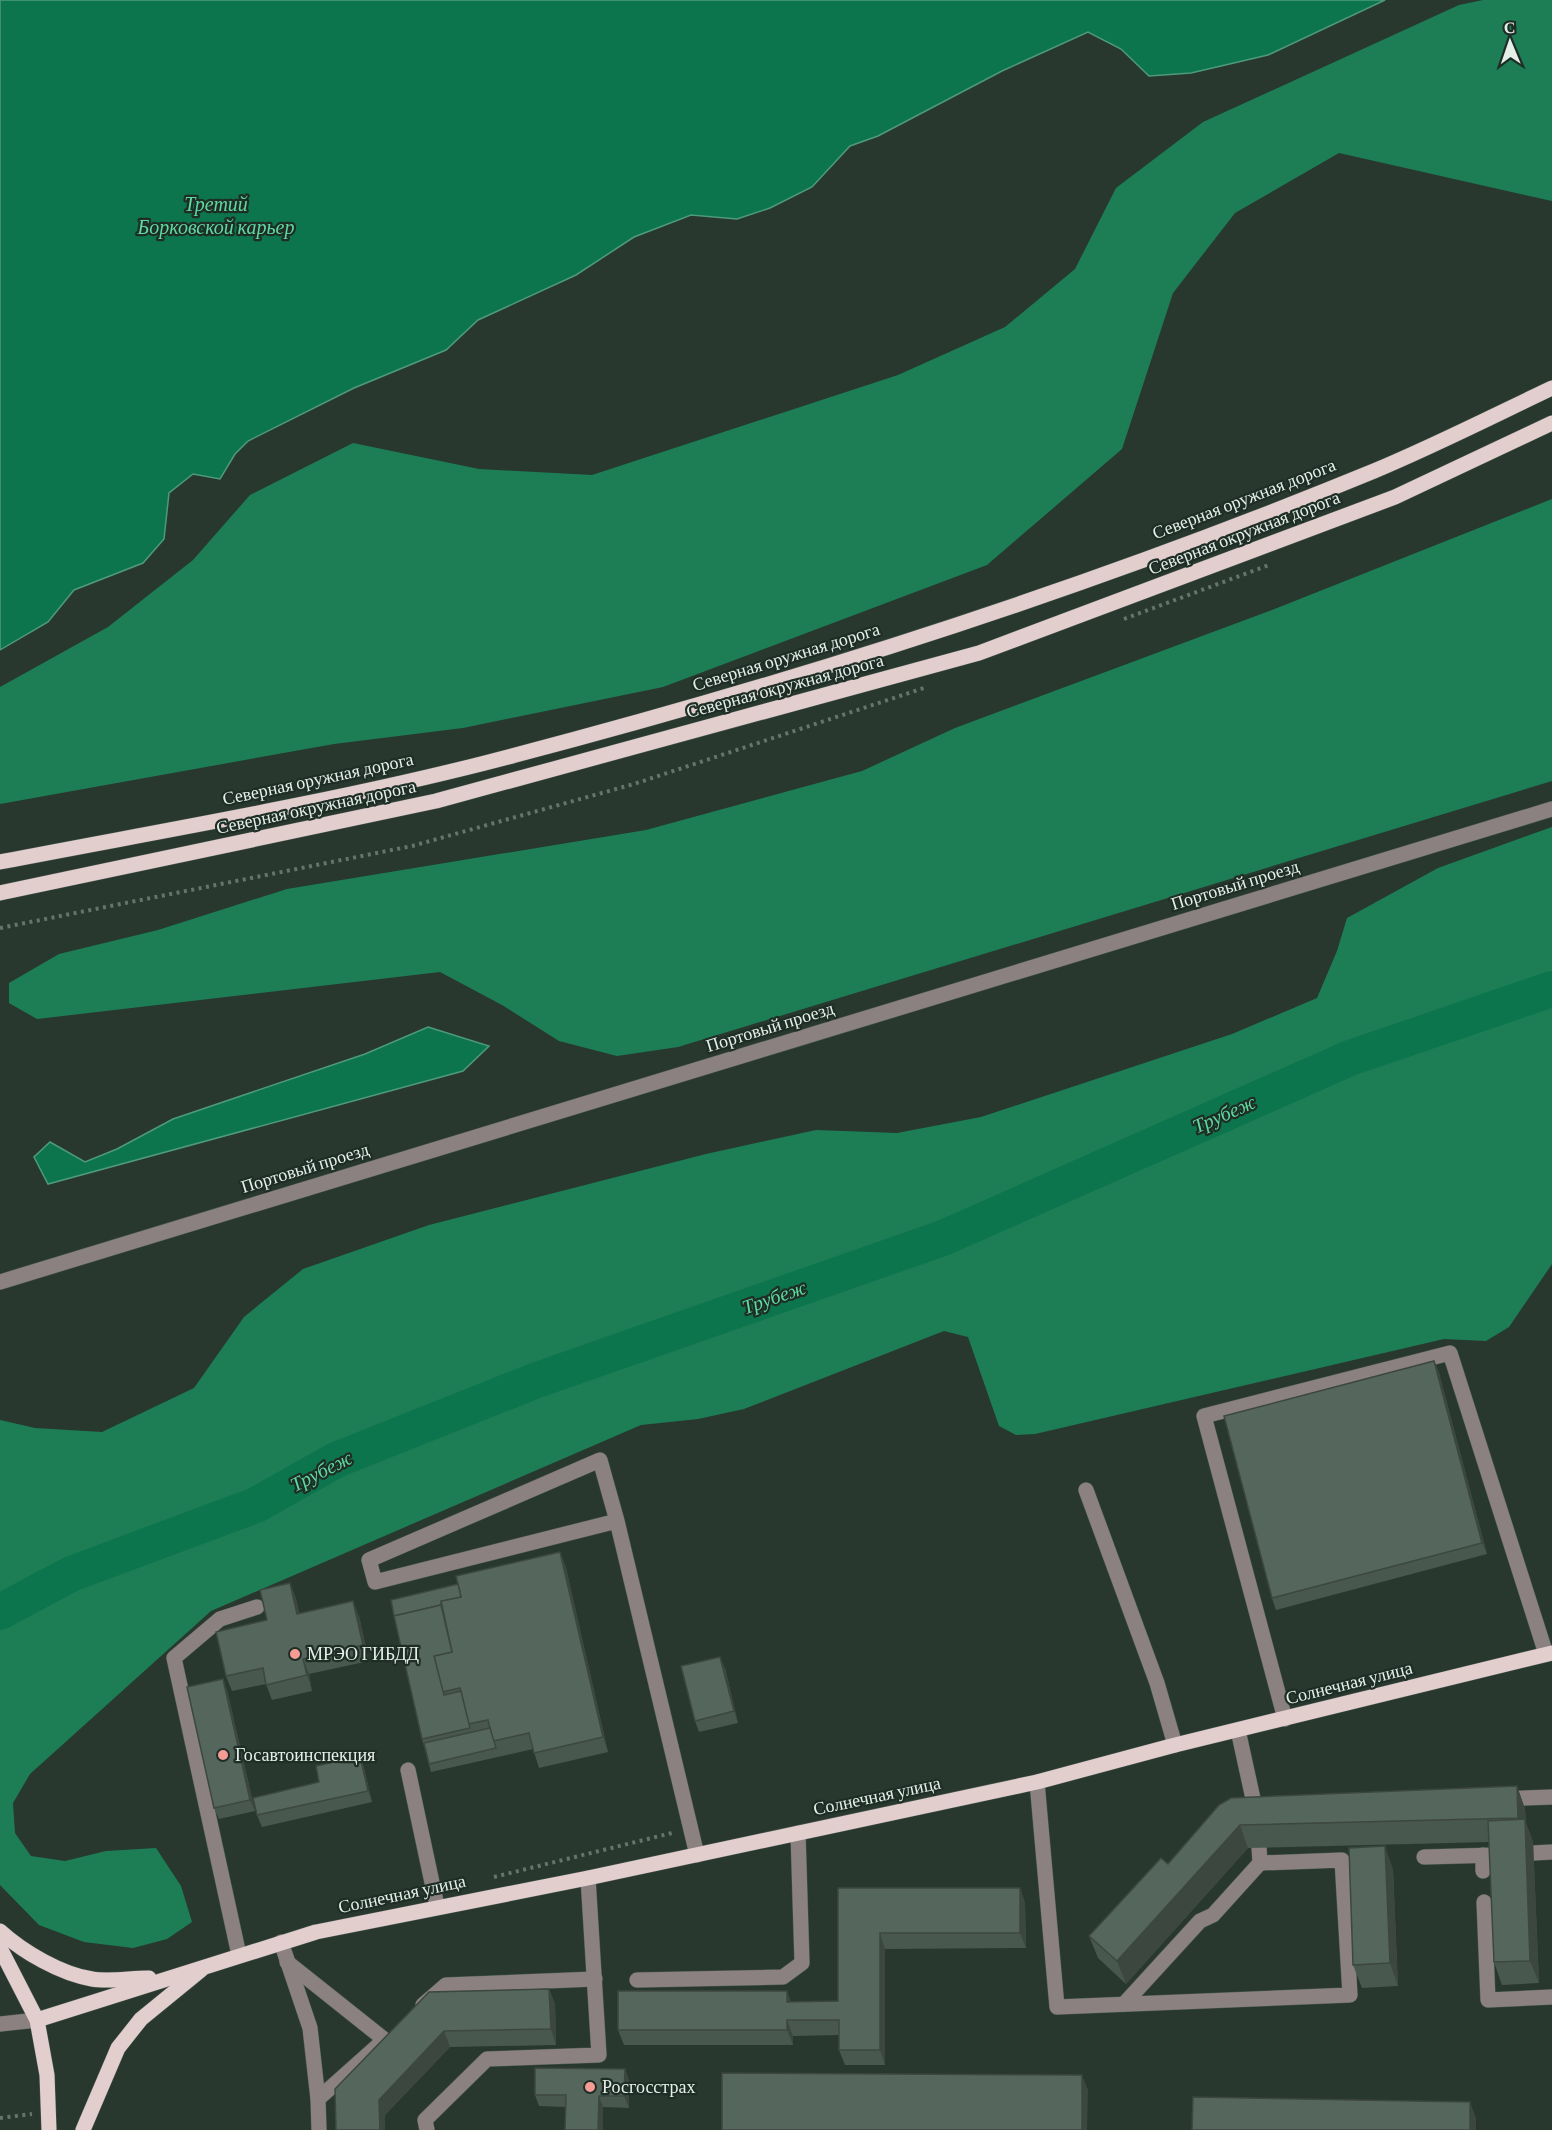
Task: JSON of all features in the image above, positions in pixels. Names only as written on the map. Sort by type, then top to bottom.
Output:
[{"type":"main road","name":"Северная оружная дорога","points":[[0,862],[312,802],[478,765],[807,673],[962,623],[1193,540],[1376,470],[1552,388]]},
{"type":"main road","name":"Северная окружная дорога","points":[[0,893],[436,801],[979,653],[1395,497],[1552,423]]},
{"type":"main road","name":"Солнечная улица","points":[[37,2020],[281,1942],[437,1906],[588,1878],[1037,1782],[1175,1745],[1549,1653]]},
{"type":"main road","points":[[0,1931],[9,1940],[63,1970],[93,1979],[167,1977]]},
{"type":"main road","points":[[0,1948],[37,2020],[47,2075],[49,2130]]},
{"type":"main road","name":"Солнечная улица","points":[[82,2130],[118,2048],[141,2019],[208,1964]]},
{"type":"street","name":"Портовый проезд","points":[[0,1282],[1552,809]]},
{"type":"street","points":[[1285,1719],[1204,1416],[1450,1353],[1549,1653]]},
{"type":"street","points":[[617,1521],[375,1582],[369,1560],[600,1460],[617,1521],[697,1855]]},
{"type":"street","points":[[1086,1490],[1157,1683],[1175,1745]]},
{"type":"street","points":[[239,1955],[174,1658],[220,1619],[257,1607]]},
{"type":"street","points":[[1238,1730],[1260,1813]]},
{"type":"street","points":[[408,1770],[437,1906]]},
{"type":"street","points":[[1037,1782],[1057,2007],[1350,1995],[1342,1860],[1260,1863]]},
{"type":"street","points":[[1481,1800],[1552,1797]]},
{"type":"street","points":[[637,1980],[783,1977],[802,1963],[798,1833]]},
{"type":"street","points":[[1124,2004],[1200,1921],[1213,1915],[1260,1863],[1259,1847]]},
{"type":"street","points":[[1533,1853],[1552,1852]]},
{"type":"street","points":[[1424,1857],[1487,1860]]},
{"type":"street","points":[[426,2130],[425,2120],[487,2059],[599,2055],[588,1878]]},
{"type":"street","points":[[1484,1902],[1488,2000],[1552,1997]]},
{"type":"street","points":[[281,1942],[309,2028],[318,2099],[319,2130]]},
{"type":"street","points":[[287,1962],[385,2040]]},
{"type":"street","points":[[411,2015],[446,1984],[595,1979]]},
{"type":"street","points":[[0,2024],[37,2020]]},
{"type":"street","points":[[318,2099],[397,2028]]},
{"type":"shaded area","points":[[1483,0],[1552,0],[1552,201],[1339,153],[1235,213],[1173,293],[1122,449],[987,565],[663,687],[463,728],[334,744],[0,804],[0,687],[108,627],[193,560],[250,495],[353,443],[479,469],[592,475],[898,375],[1005,327],[1075,269],[1116,188],[1203,122],[1459,5]]},
{"type":"shaded area","points":[[1552,499],[1552,781],[678,1047],[617,1056],[559,1041],[502,1005],[440,972],[37,1019],[9,1003],[9,983],[59,954],[158,930],[287,889],[646,830],[862,771],[955,728],[1272,610]]},
{"type":"shaded area","points":[[1552,827],[1552,1264],[1509,1327],[1486,1341],[1444,1339],[1035,1434],[1016,1435],[999,1426],[968,1337],[944,1331],[744,1409],[698,1419],[641,1425],[211,1611],[30,1774],[13,1803],[15,1833],[31,1856],[65,1861],[106,1851],[156,1848],[181,1886],[192,1922],[167,1939],[133,1948],[84,1942],[39,1925],[0,1885],[0,1420],[35,1428],[102,1432],[194,1388],[244,1317],[303,1269],[429,1225],[706,1154],[816,1130],[897,1133],[981,1117],[1232,1034],[1317,998],[1337,951],[1347,918],[1438,868]]},
{"type":"water","name":"Третий Борковской карьер","points":[[0,0],[1385,0],[1268,55],[1191,73],[1149,76],[1121,49],[1088,32],[1002,71],[878,136],[850,146],[812,187],[770,208],[737,219],[691,215],[634,237],[576,275],[478,320],[446,350],[354,388],[248,441],[235,454],[220,479],[193,474],[169,493],[164,539],[143,563],[74,590],[48,622],[0,650]]},
{"type":"water","points":[[428,1027],[489,1046],[463,1071],[48,1184],[34,1157],[50,1142],[85,1162],[117,1149],[173,1119],[365,1054]]},
{"type":"building","points":[[1434,1361],[1482,1543],[1272,1598],[1224,1416]]},
{"type":"building","points":[[560,1552],[603,1737],[534,1753],[529,1733],[493,1741],[488,1720],[468,1724],[460,1688],[442,1692],[434,1656],[452,1652],[441,1601],[461,1597],[456,1576]]},
{"type":"building","name":"МРЭО ГИБДД","points":[[290,1583],[297,1614],[353,1601],[363,1645],[303,1659],[307,1675],[266,1685],[263,1668],[226,1676],[216,1632],[267,1620],[260,1590]]},
{"type":"building","points":[[458,1584],[461,1597],[441,1601],[441,1605],[394,1616],[391,1600]]},
{"type":"building","points":[[441,1605],[452,1652],[434,1656],[444,1695],[461,1691],[470,1728],[422,1739],[394,1616]]},
{"type":"building","points":[[720,1657],[734,1711],[695,1721],[681,1666]]},
{"type":"building","name":"Госавтоинспекция","points":[[223,1679],[250,1800],[214,1808],[187,1687]]},
{"type":"building","points":[[490,1728],[496,1748],[429,1764],[424,1743]]},
{"type":"building","points":[[360,1756],[368,1791],[257,1815],[253,1798],[319,1782],[316,1766]]},
{"type":"building","points":[[1517,1786],[1518,1818],[1240,1825],[1117,1961],[1089,1936],[1161,1858],[1168,1864],[1219,1805],[1231,1798]]},
{"type":"building","points":[[1525,1819],[1530,1961],[1494,1962],[1488,1821]]},
{"type":"building","points":[[1385,1846],[1390,1963],[1353,1965],[1349,1848]]},
{"type":"building","points":[[838,1888],[1020,1888],[1020,1933],[880,1933],[880,2050],[839,2050],[839,2020],[787,2020],[787,2030],[618,2030],[618,1991],[787,1991],[787,2002],[838,2001]]},
{"type":"building","points":[[549,1989],[551,2029],[444,2031],[379,2100],[380,2130],[336,2130],[335,2089],[429,1992]]},
{"type":"building","points":[[535,2068],[625,2069],[624,2096],[599,2096],[598,2130],[565,2130],[566,2095],[535,2095]]},
{"type":"building","points":[[722,2073],[1082,2075],[1082,2130],[722,2130]]},
{"type":"building","points":[[1193,2097],[1470,2102],[1470,2130],[1192,2130]]},
{"type":"waterway","name":"Трубеж","points":[[0,1612],[71,1574],[256,1505],[336,1460],[537,1380],[943,1238],[1350,1058],[1552,989]]},
{"type":"place","name":"МРЭО ГИБДД","points":[[295,1654]]},
{"type":"place","name":"Госавтоинспекция","points":[[223,1755]]},
{"type":"place","name":"Росгосстрах","points":[[590,2087]]}]
